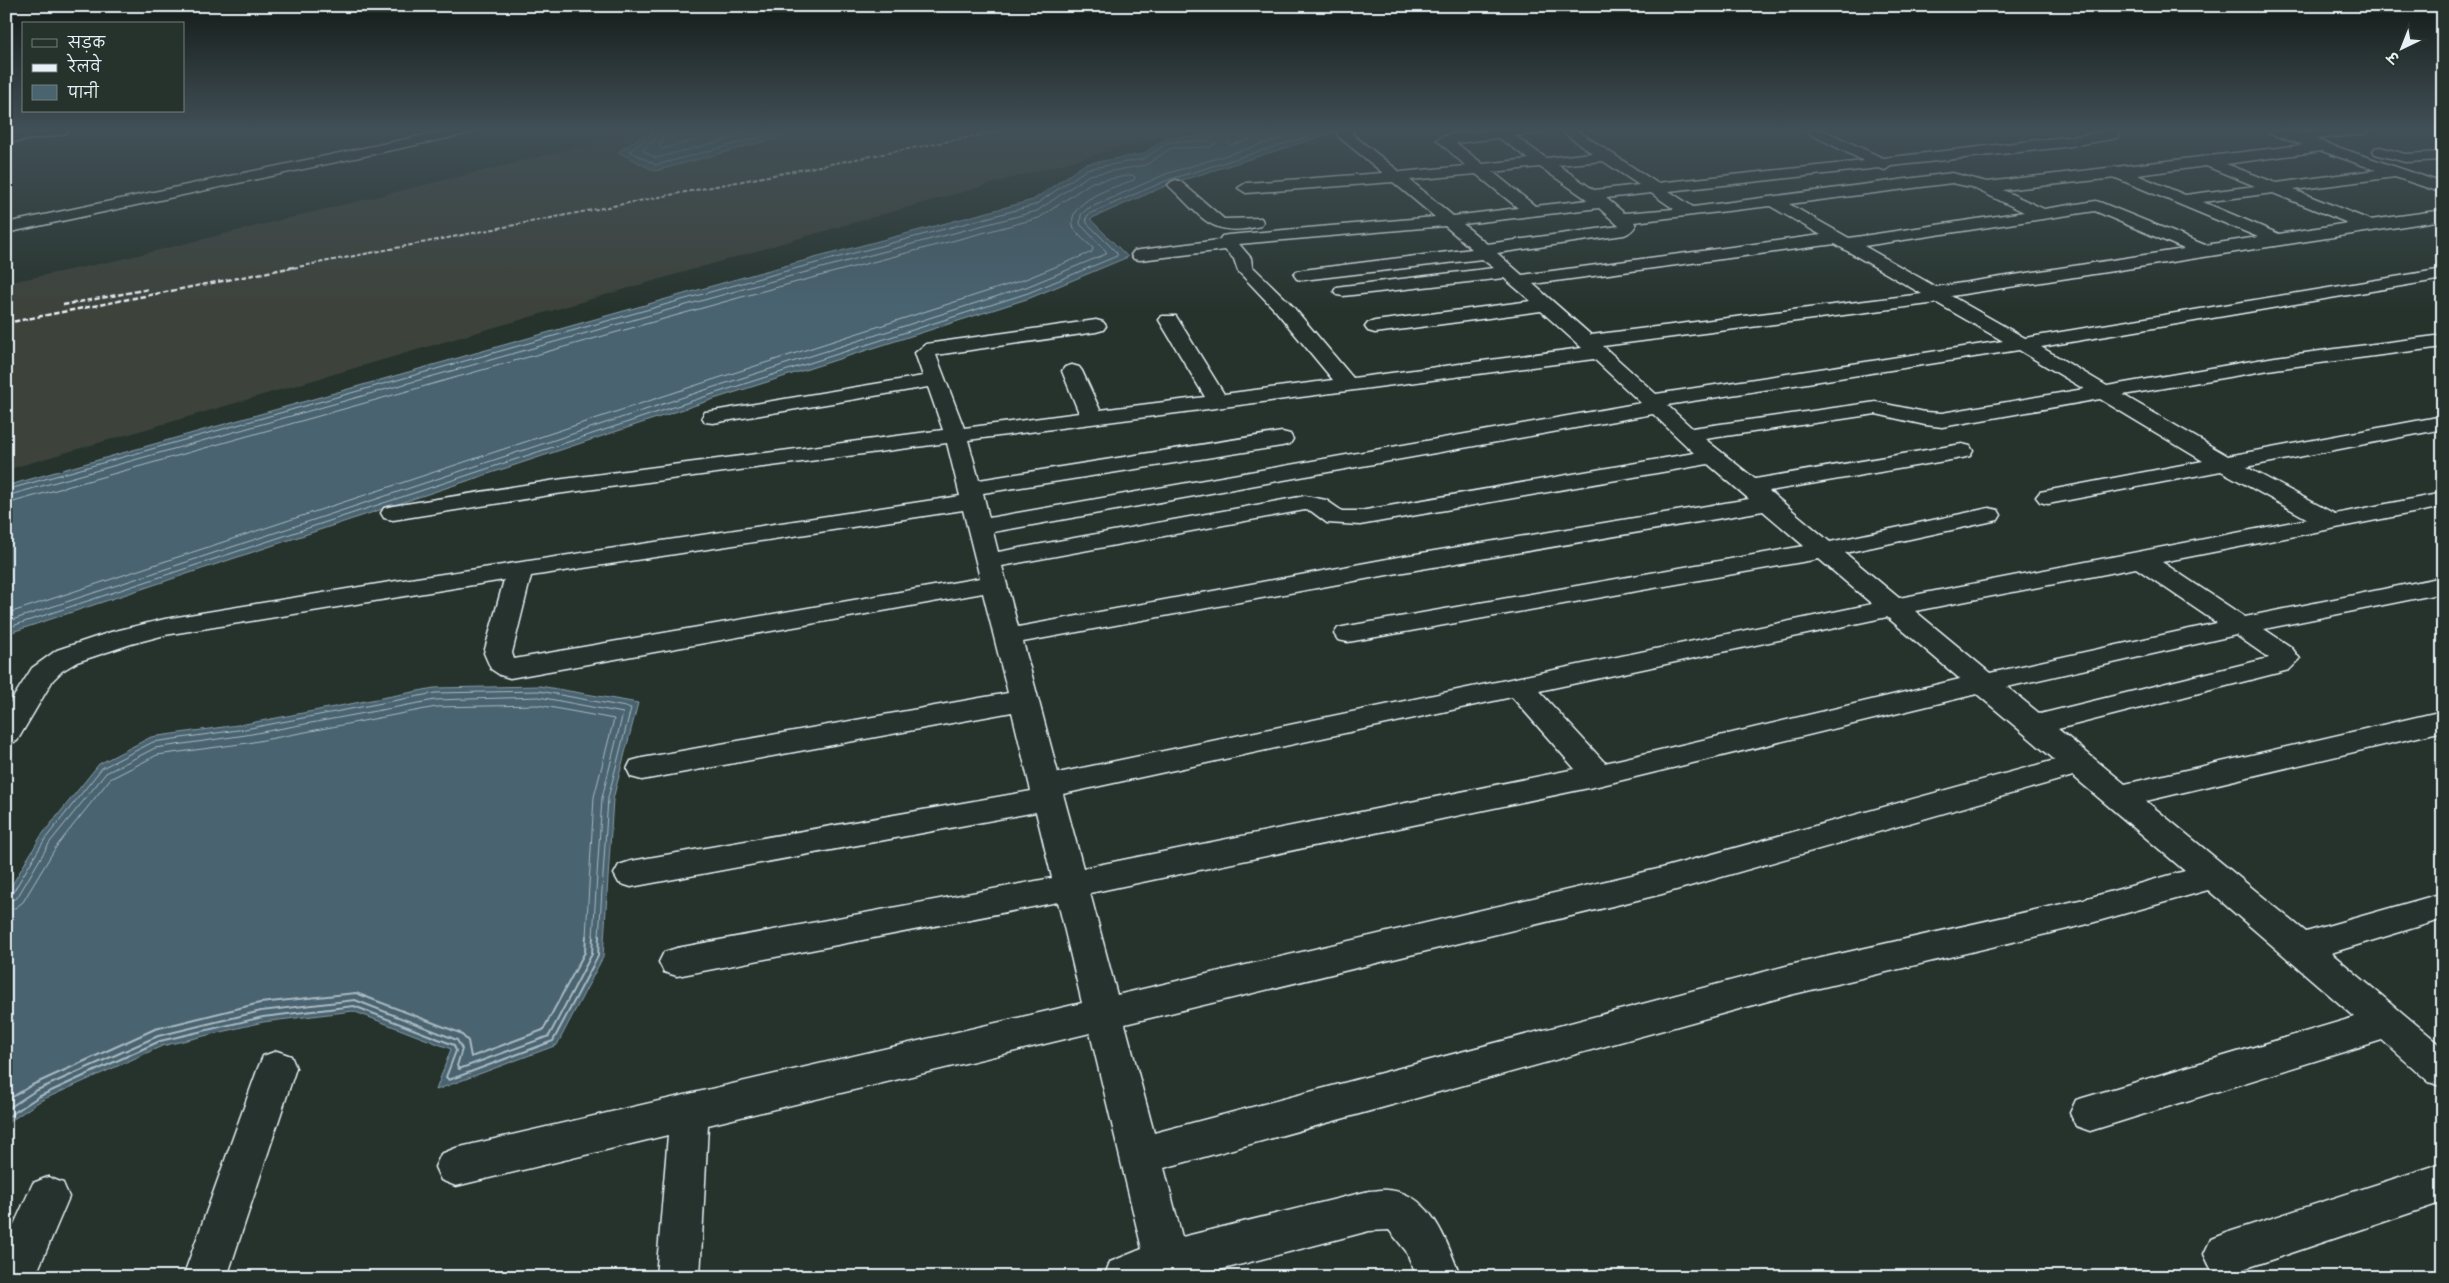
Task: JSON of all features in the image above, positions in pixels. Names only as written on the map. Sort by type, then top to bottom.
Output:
[{"type":"street","points":[[6,219],[39,216],[174,190]]},
{"type":"street","points":[[1181,190],[1218,223],[1287,219]]},
{"type":"street","points":[[1410,190],[1430,210],[1512,276],[1687,435],[1761,495],[2443,1070]]},
{"type":"street","points":[[1505,190],[1531,211]]},
{"type":"street","points":[[1303,274],[1484,252],[1624,230],[1628,225],[1622,218],[1585,190]]},
{"type":"street","points":[[1229,244],[1227,242],[1233,238],[1430,210],[1531,211],[1644,190]]},
{"type":"street","points":[[1657,190],[1690,212]]},
{"type":"street","points":[[1622,218],[1690,212],[1866,190]]},
{"type":"street","points":[[1991,190],[2044,215]]},
{"type":"street","points":[[2159,190],[2277,239]]},
{"type":"street","points":[[2184,200],[2261,190]]},
{"type":"street","points":[[2280,190],[2368,225]]},
{"type":"street","points":[[1773,201],[1844,240],[2224,464],[2332,522]]},
{"type":"street","points":[[1343,291],[1512,276],[1844,240],[2100,207],[2204,251]]},
{"type":"street","points":[[394,513],[556,487],[1347,384],[1937,295],[2277,239],[2443,215]]},
{"type":"street","points":[[6,228],[39,216]]},
{"type":"street","points":[[1140,255],[1229,244]]},
{"type":"street","points":[[1229,244],[1242,258],[1244,267],[1282,306],[1347,384]]},
{"type":"street","points":[[6,734],[42,674],[52,664],[67,656],[96,646],[165,627],[518,571],[1655,404],[2443,274]]},
{"type":"street","points":[[1375,327],[1544,305]]},
{"type":"street","points":[[1169,320],[1218,401]]},
{"type":"street","points":[[1096,326],[929,350],[925,353],[956,435],[1167,1262]]},
{"type":"street","points":[[1687,435],[1876,408],[1888,409],[1926,420],[1942,420],[2104,394],[2275,363],[2443,341]]},
{"type":"street","points":[[1072,371],[1092,417]]},
{"type":"street","points":[[712,417],[935,380]]},
{"type":"street","points":[[2048,497],[2443,422]]},
{"type":"street","points":[[974,505],[1282,439]]},
{"type":"street","points":[[1007,637],[1398,565],[1534,544],[1962,451]]},
{"type":"street","points":[[518,571],[498,653],[501,663],[510,669],[991,572],[1306,503],[1318,505],[1336,518],[1360,518],[1714,456]]},
{"type":"street","points":[[631,874],[1047,793],[1518,686],[1894,607],[2443,500]]},
{"type":"street","points":[[1348,634],[1826,550],[1989,515]]},
{"type":"street","points":[[2034,725],[2284,662],[2286,659],[2281,653],[2140,559]]},
{"type":"street","points":[[677,962],[1071,886],[1598,775],[1984,683],[2240,626],[2443,586]]},
{"type":"street","points":[[1518,686],[1598,775]]},
{"type":"street","points":[[642,769],[1024,700]]},
{"type":"street","points":[[2119,796],[2443,721]]},
{"type":"street","points":[[456,1167],[1103,1012],[1662,881],[2080,763]]},
{"type":"street","points":[[1140,1156],[1790,980],[2084,912],[2214,876]]},
{"type":"street","points":[[2300,948],[2443,906]]},
{"type":"street","points":[[2090,1113],[2386,1023]]},
{"type":"street","points":[[205,1277],[277,1068]]},
{"type":"street","points":[[678,1277],[685,1199],[689,1111]]},
{"type":"street","points":[[2226,1254],[2443,1182]]},
{"type":"street","points":[[13,1277],[48,1197]]},
{"type":"street","points":[[1126,1277],[1167,1262],[1369,1211],[1391,1210],[1405,1217],[1419,1233],[1439,1277]]},
{"type":"shaded area","points":[[404,190],[970,190],[6,470],[6,283],[118,260]]},
{"type":"water","points":[[1048,190],[1157,190],[1090,219],[1128,257],[1030,298],[717,398],[6,634],[6,486],[758,273],[1033,200]]},
{"type":"water","points":[[540,686],[638,703],[613,799],[603,957],[557,1045],[436,1090],[451,1049],[353,1011],[263,1022],[162,1046],[40,1101],[6,1124],[6,895],[41,836],[99,764],[151,737],[245,724],[434,688]]},
{"type":"railway","points":[[287,269],[696,190]]},
{"type":"railway","points":[[6,323],[294,267]]},
{"type":"railway","points":[[63,305],[149,289]]}]
